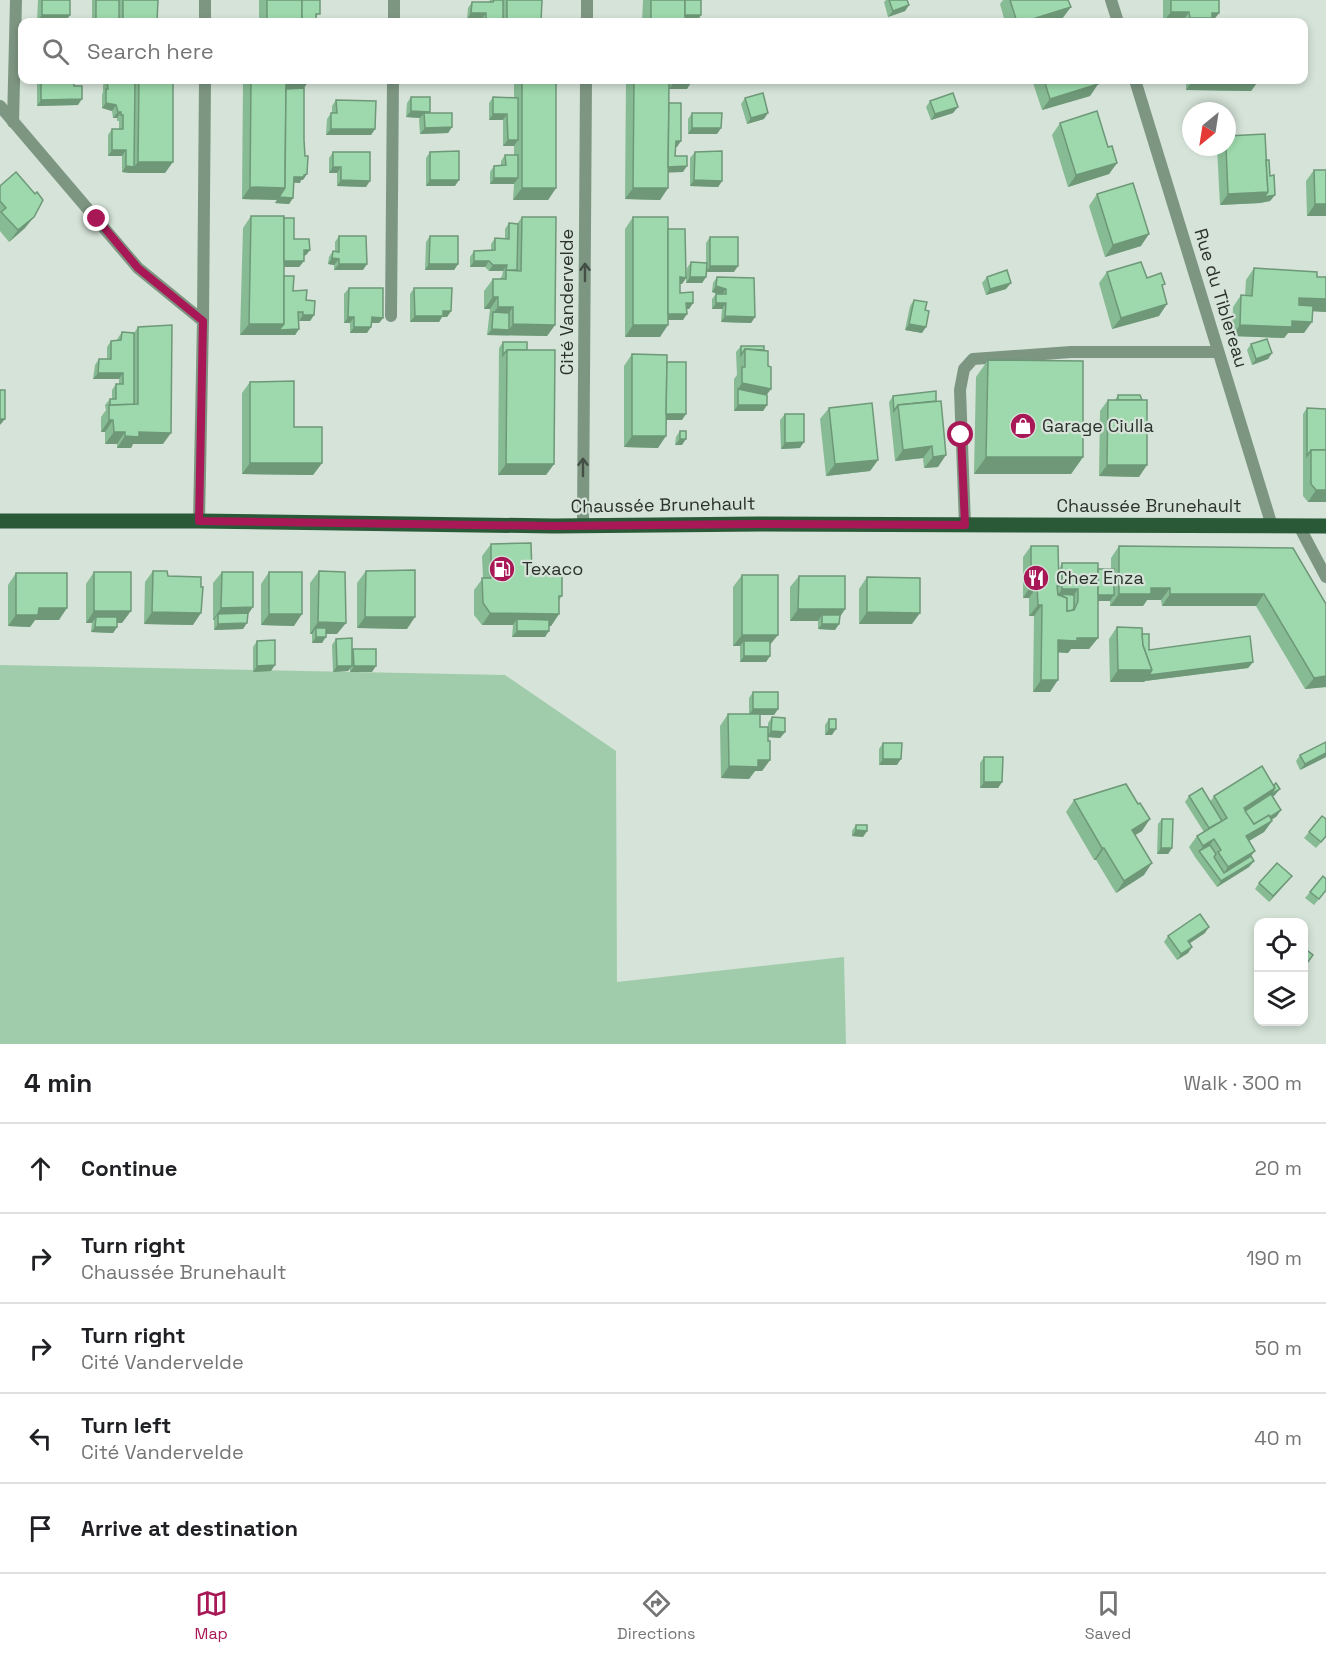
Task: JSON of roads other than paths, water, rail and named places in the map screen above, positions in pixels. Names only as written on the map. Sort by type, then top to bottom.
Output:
[{"type":"main road","name":"Chaussée Brunehault","points":[[0,521],[554,526],[1326,526]]},
{"type":"street","points":[[13,122],[16,0]]},
{"type":"street","points":[[205,0],[205,18]]},
{"type":"street","points":[[394,0],[394,18]]},
{"type":"street","points":[[587,0],[587,18]]},
{"type":"street","points":[[1111,0],[1117,18]]},
{"type":"street","points":[[199,521],[205,84]]},
{"type":"street","points":[[391,316],[393,84]]},
{"type":"street","name":"Cité Vandervelde","points":[[583,525],[586,84]]},
{"type":"street","name":"Rue du Tiblereau","points":[[1136,84],[1272,526]]},
{"type":"street","points":[[0,106],[138,268],[203,321]]},
{"type":"street","points":[[965,525],[960,390],[964,369],[973,358],[1071,352],[1218,352]]},
{"type":"street","points":[[1299,526],[1326,577]]},
{"type":"place","name":"Garage Ciulla","points":[[1023,426]]},
{"type":"place","name":"Texaco","points":[[502,569]]},
{"type":"place","name":"Chez Enza","points":[[1036,578]]}]
